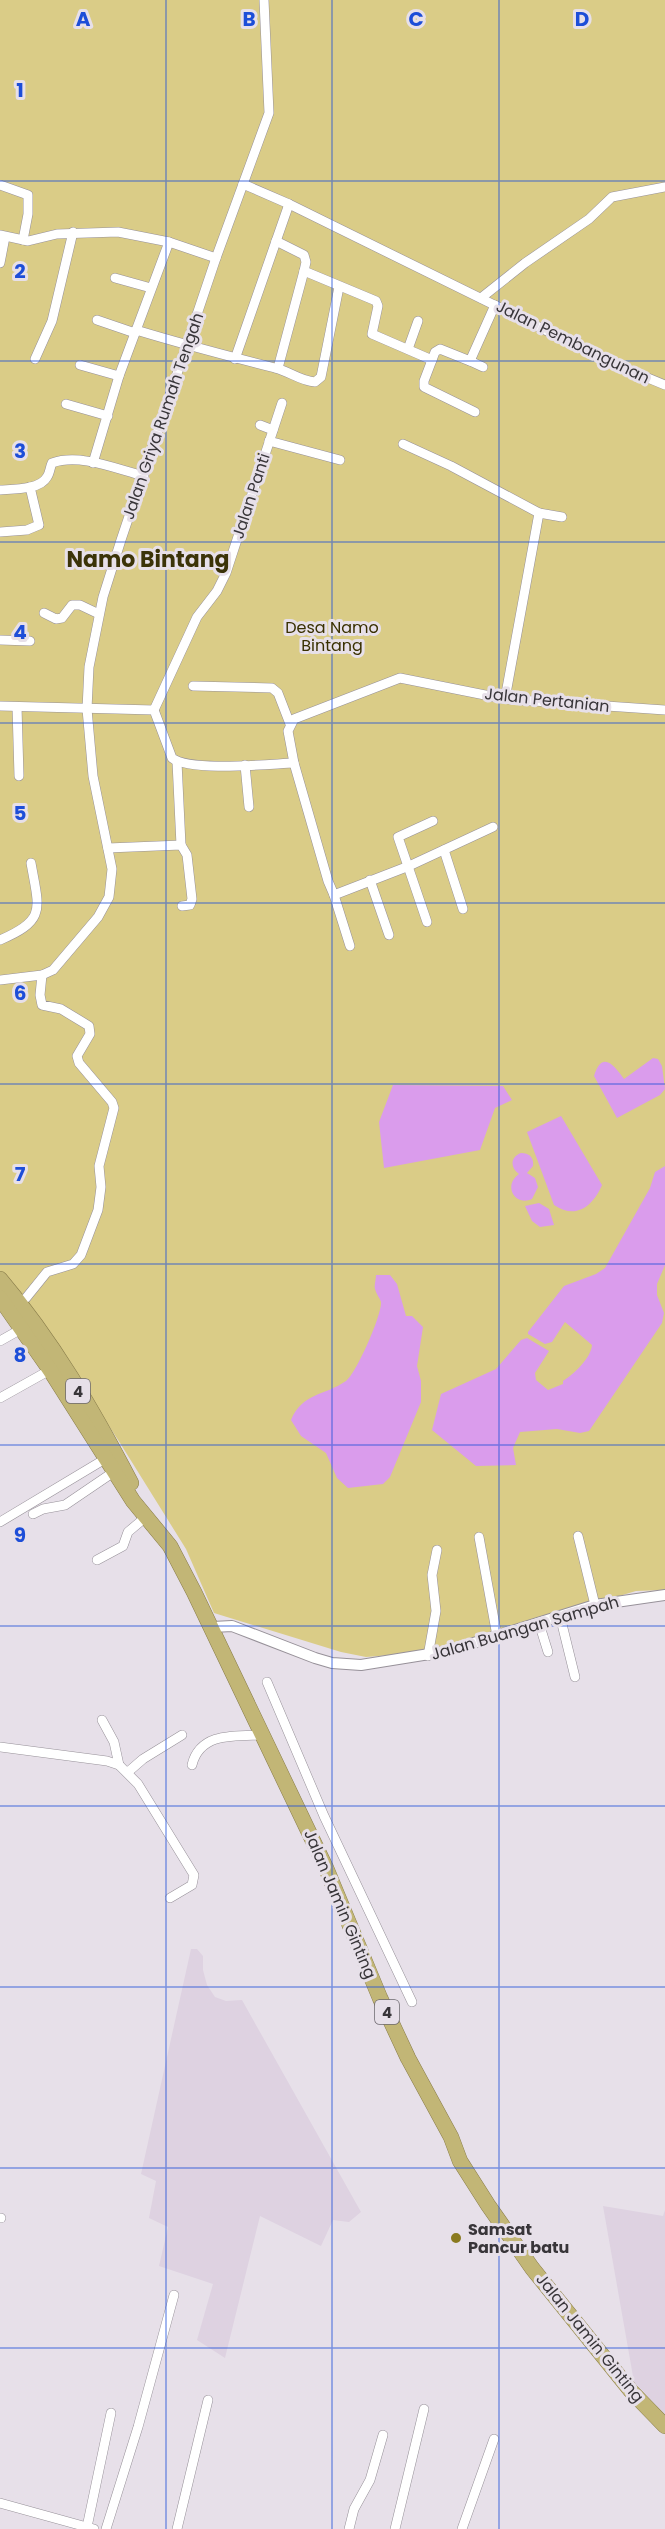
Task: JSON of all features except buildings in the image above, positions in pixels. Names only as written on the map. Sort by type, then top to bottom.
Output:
[{"type":"highway","name":"Jalan Jamin Ginting","points":[[0,1279],[7,1306],[105,1459],[118,1469]]},
{"type":"highway","name":"Jalan Jamin Ginting","points":[[7,1306],[60,1362],[111,1443],[118,1469],[145,1513],[170,1546],[213,1627],[326,1868],[380,1998],[460,2160],[532,2268],[631,2391],[665,2426]]},
{"type":"street","name":"Jalan Griya Rumah Tengah","points":[[42,975],[57,967],[98,917],[112,883],[108,848],[93,776],[87,709],[89,667],[99,614],[121,540],[216,258],[269,113],[264,0]]},
{"type":"street","name":"Jalan Pembangunan","points":[[243,184],[289,204],[614,364],[665,385]]},
{"type":"street","points":[[0,185],[28,195],[28,214],[23,240]]},
{"type":"street","points":[[481,298],[525,263],[589,219],[612,197],[665,187]]},
{"type":"street","points":[[236,359],[289,204]]},
{"type":"street","points":[[0,263],[3,236],[23,240],[74,232],[118,232],[169,242],[216,258]]},
{"type":"street","points":[[34,359],[52,321],[74,232]]},
{"type":"street","points":[[276,241],[303,255],[306,262],[278,368]]},
{"type":"street","points":[[93,463],[119,376],[169,242]]},
{"type":"street","points":[[304,272],[376,302],[371,333],[432,360]]},
{"type":"street","points":[[115,278],[151,288]]},
{"type":"street","points":[[97,320],[236,359],[278,368],[310,381],[320,379],[339,287]]},
{"type":"street","points":[[470,361],[495,305]]},
{"type":"street","points":[[408,349],[418,321]]},
{"type":"street","points":[[475,412],[424,387],[424,381],[435,352],[440,349],[483,367]]},
{"type":"street","points":[[80,365],[119,376]]},
{"type":"street","name":"Jalan Panti","points":[[154,710],[197,617],[217,591],[226,573],[282,403]]},
{"type":"street","points":[[66,404],[108,416]]},
{"type":"street","points":[[260,425],[273,430]]},
{"type":"street","points":[[269,441],[340,460]]},
{"type":"street","points":[[403,444],[451,466],[539,513],[562,517]]},
{"type":"street","points":[[0,490],[30,487],[47,479],[53,462],[70,459],[144,477]]},
{"type":"street","points":[[0,532],[27,530],[39,525],[30,487]]},
{"type":"street","points":[[505,699],[539,513]]},
{"type":"street","points":[[44,614],[56,619],[62,618],[72,605],[80,605],[99,614]]},
{"type":"street","points":[[0,640],[30,641]]},
{"type":"street","name":"Jalan Pertanian","points":[[290,724],[304,713],[399,678],[505,699],[665,710]]},
{"type":"street","points":[[193,686],[272,688],[278,693],[290,724],[288,731],[294,763],[328,881],[350,946]]},
{"type":"street","points":[[0,706],[154,710],[169,752],[177,762],[181,845],[187,855],[192,899],[190,905],[182,906]]},
{"type":"street","points":[[17,707],[19,776]]},
{"type":"street","points":[[177,762],[245,765],[294,763]]},
{"type":"street","points":[[245,765],[249,807]]},
{"type":"street","points":[[427,922],[398,836],[434,821]]},
{"type":"street","points":[[334,895],[409,866],[493,827]]},
{"type":"street","points":[[108,848],[181,845]]},
{"type":"street","points":[[444,850],[463,909]]},
{"type":"street","points":[[0,940],[25,928],[34,918],[37,898],[31,863]]},
{"type":"street","points":[[370,880],[388,934]]},
{"type":"street","points":[[0,980],[42,975],[42,1005],[61,1009],[88,1026],[90,1034],[77,1056],[82,1069],[112,1102],[114,1114],[99,1166],[101,1187],[98,1210],[81,1255],[73,1264],[48,1272],[26,1298],[7,1306]]},
{"type":"street","points":[[0,1341],[23,1328]]},
{"type":"street","points":[[0,1398],[50,1370]]},
{"type":"street","points":[[0,1522],[105,1459]]},
{"type":"street","points":[[33,1514],[43,1509],[65,1505],[118,1469]]},
{"type":"street","points":[[97,1560],[123,1545],[128,1532],[145,1513]]},
{"type":"street","points":[[578,1536],[596,1605]]},
{"type":"street","points":[[479,1537],[497,1636]]},
{"type":"street","points":[[428,1656],[436,1611],[432,1575],[437,1550]]},
{"type":"street","name":"Jalan Buangan Sampah","points":[[213,1627],[232,1626],[332,1663],[362,1665],[428,1656],[596,1605],[665,1595]]},
{"type":"street","points":[[560,1616],[574,1677]]},
{"type":"street","points":[[539,1623],[548,1652]]},
{"type":"street","points":[[267,1682],[324,1816],[412,2001]]},
{"type":"street","points":[[102,1720],[114,1742],[119,1765]]},
{"type":"street","points":[[128,1772],[143,1759],[182,1735]]},
{"type":"street","points":[[192,1765],[194,1754],[207,1743],[221,1738],[263,1735]]},
{"type":"street","points":[[0,1748],[107,1761],[119,1765],[128,1772],[138,1784],[194,1875],[192,1885],[170,1898]]},
{"type":"street","points":[[306,1826],[324,1816]]},
{"type":"street","points":[[106,2529],[138,2427],[174,2295]]},
{"type":"street","points":[[177,2529],[208,2400]]},
{"type":"street","points":[[395,2529],[424,2409]]},
{"type":"street","points":[[0,2503],[90,2528],[111,2413]]},
{"type":"street","points":[[349,2529],[354,2509],[370,2480],[383,2435]]},
{"type":"street","points":[[462,2529],[494,2439]]},
{"type":"shaded area","points":[[653,1058],[658,1059],[662,1066],[665,1089],[660,1095],[617,1118],[594,1076],[597,1068],[601,1063],[609,1062],[624,1079]]},
{"type":"shaded area","points":[[393,1085],[503,1086],[512,1100],[495,1108],[480,1150],[384,1168],[379,1122]]},
{"type":"shaded area","points":[[561,1116],[602,1185],[589,1205],[576,1211],[554,1205],[527,1132]]},
{"type":"shaded area","points":[[521,1153],[532,1158],[533,1166],[527,1173],[535,1178],[538,1187],[532,1199],[526,1201],[516,1198],[511,1189],[514,1179],[519,1174],[512,1163]]},
{"type":"shaded area","points":[[665,1166],[665,1265],[657,1284],[657,1295],[664,1313],[662,1323],[589,1431],[580,1433],[557,1429],[520,1432],[513,1448],[516,1465],[476,1466],[432,1430],[441,1394],[496,1369],[521,1340],[527,1338],[549,1351],[535,1373],[536,1380],[548,1390],[563,1384],[563,1381],[577,1370],[592,1345],[565,1322],[552,1342],[545,1344],[528,1332],[564,1286],[596,1274],[605,1268],[650,1188],[655,1172]]},
{"type":"shaded area","points":[[539,1203],[549,1209],[554,1225],[540,1227],[532,1221],[525,1206]]},
{"type":"shaded area","points":[[376,1275],[390,1275],[397,1284],[406,1316],[412,1316],[423,1327],[417,1366],[421,1381],[421,1402],[390,1477],[383,1484],[348,1488],[337,1478],[326,1453],[301,1436],[291,1420],[307,1400],[346,1381],[356,1368],[373,1331],[380,1309],[381,1302],[375,1287]]},
{"type":"shaded area","points":[[191,1949],[197,1949],[203,1956],[203,1970],[207,1985],[215,1997],[226,2001],[242,2000],[361,2212],[349,2222],[333,2220],[321,2246],[260,2216],[225,2358],[197,2340],[213,2284],[159,2266],[168,2227],[149,2218],[156,2181],[141,2174]]},
{"type":"shaded area","points":[[603,2206],[663,2216],[665,2210],[665,2414],[634,2382]]},
{"type":"green space","name":"Desa Namo Bintang","points":[[0,0],[665,0],[665,1590],[636,1591],[461,1643],[415,1653],[366,1657],[341,1652],[214,1613],[186,1549],[120,1443],[38,1317],[0,1272]]},
{"type":"place","name":"Samsat Pancur batu","points":[[456,2238]]},
{"type":"district","name":"Namo Bintang","points":[[148,559]]}]
